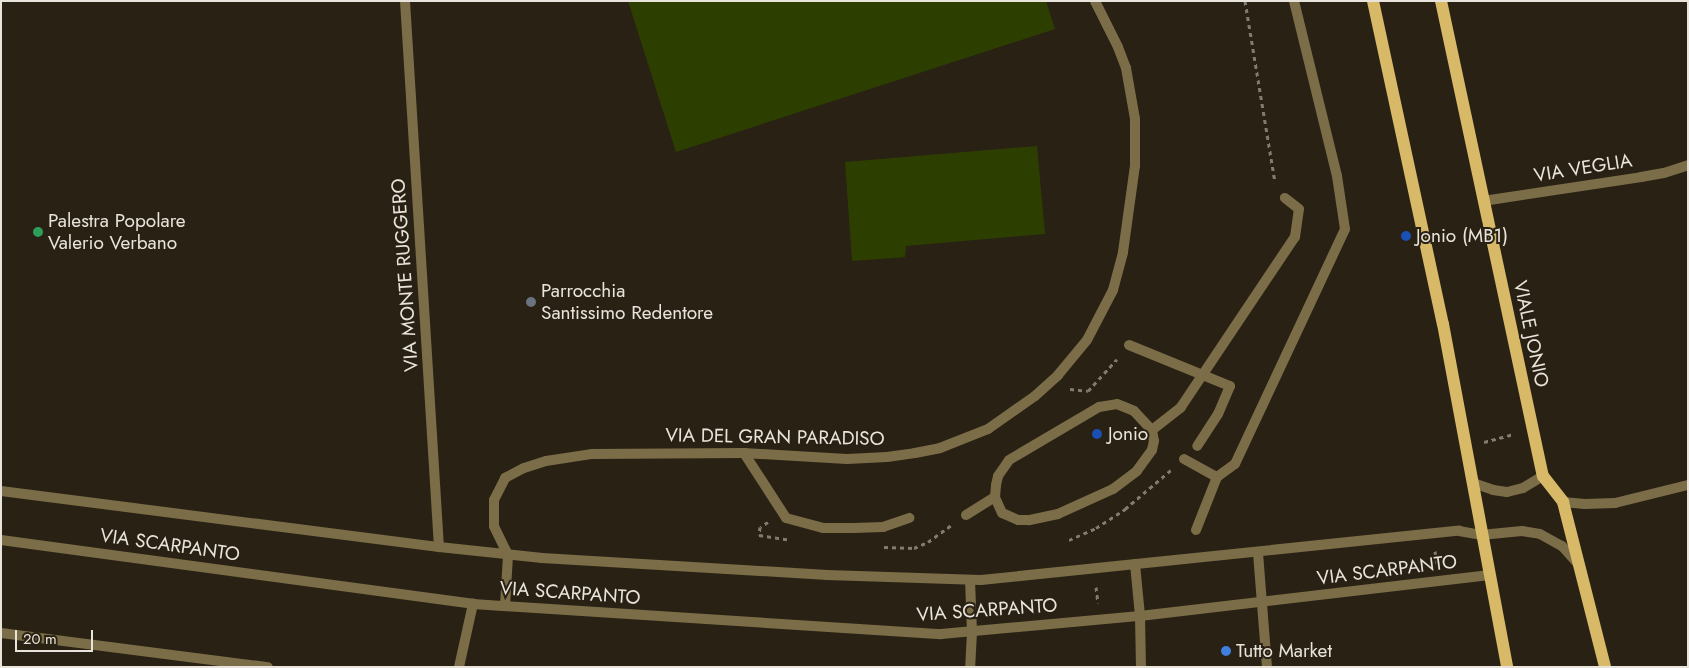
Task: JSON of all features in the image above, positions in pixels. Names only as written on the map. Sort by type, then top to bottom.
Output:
[{"type":"main road","points":[[1374,1],[1443,324],[1488,575],[1507,667]]},
{"type":"main road","name":"VIALE JONIO","points":[[1441,1],[1543,476],[1563,502],[1605,667]]},
{"type":"street","name":"VIA MONTE RUGGERO","points":[[405,1],[439,547]]},
{"type":"street","name":"VIA DEL GRAN PARADISO","points":[[505,606],[508,555],[494,526],[494,500],[502,483],[511,474],[530,465],[562,457],[604,453],[744,453],[847,459],[888,457],[940,448],[967,438],[1001,421],[1035,396],[1072,359],[1108,304],[1120,268],[1135,166],[1135,119],[1126,68],[1118,47],[1094,1]]},
{"type":"street","points":[[1196,530],[1217,477],[1235,464],[1246,444],[1345,229],[1337,176],[1294,1]]},
{"type":"street","name":"VIA VEGLIA","points":[[1484,201],[1664,173],[1688,165]]},
{"type":"street","points":[[1152,430],[1181,407],[1296,237],[1299,209],[1285,198]]},
{"type":"street","points":[[1129,346],[1230,386],[1218,414],[1197,446]]},
{"type":"street","points":[[1117,404],[1126,406],[1134,411],[1152,430],[1154,441],[1152,450],[1137,471],[1113,489],[1075,507],[1041,519],[1018,520],[1002,513],[995,497],[998,476],[1010,460],[1099,407],[1117,404]]},
{"type":"street","points":[[744,453],[786,518],[823,528],[854,528],[883,527],[909,518]]},
{"type":"street","points":[[1184,459],[1217,477]]},
{"type":"street","points":[[1473,483],[1493,490],[1507,492],[1523,488],[1543,476]]},
{"type":"street","points":[[1563,502],[1585,504],[1614,503],[1688,485]]},
{"type":"street","name":"VIA SCARPANTO","points":[[1,491],[508,555],[827,576],[970,580],[1258,553],[1453,532],[1481,535],[1522,531],[1540,534],[1562,546],[1579,566]]},
{"type":"street","points":[[966,516],[995,497]]},
{"type":"street","name":"VIA SCARPANTO","points":[[1,540],[473,604],[913,632],[972,632],[1140,616],[1488,575]]},
{"type":"street","points":[[1258,553],[1267,667]]},
{"type":"street","points":[[1135,564],[1142,667]]},
{"type":"street","points":[[970,580],[972,632],[970,667]]},
{"type":"street","points":[[459,667],[473,604]]},
{"type":"street","points":[[1,633],[268,667]]},
{"type":"path","points":[[1245,1],[1276,187],[1285,198]]},
{"type":"path","points":[[1088,391],[1129,346]]},
{"type":"path","points":[[1483,442],[1514,434]]},
{"type":"path","points":[[1096,584],[1098,606]]},
{"type":"green space","points":[[628,1],[1046,1],[1055,29],[676,152]]},
{"type":"green space","points":[[1037,146],[1045,234],[906,246],[905,257],[852,261],[845,162]]},
{"type":"place","name":"Palestra Popolare Valerio Verbano","points":[[38,232]]},
{"type":"place","name":"Jonio (MB1)","points":[[1406,236]]},
{"type":"place","name":"Parrocchia Santissimo Redentore","points":[[531,302]]},
{"type":"place","name":"Jonio","points":[[1097,434]]},
{"type":"place","name":"Tutto Market","points":[[1226,651]]}]
